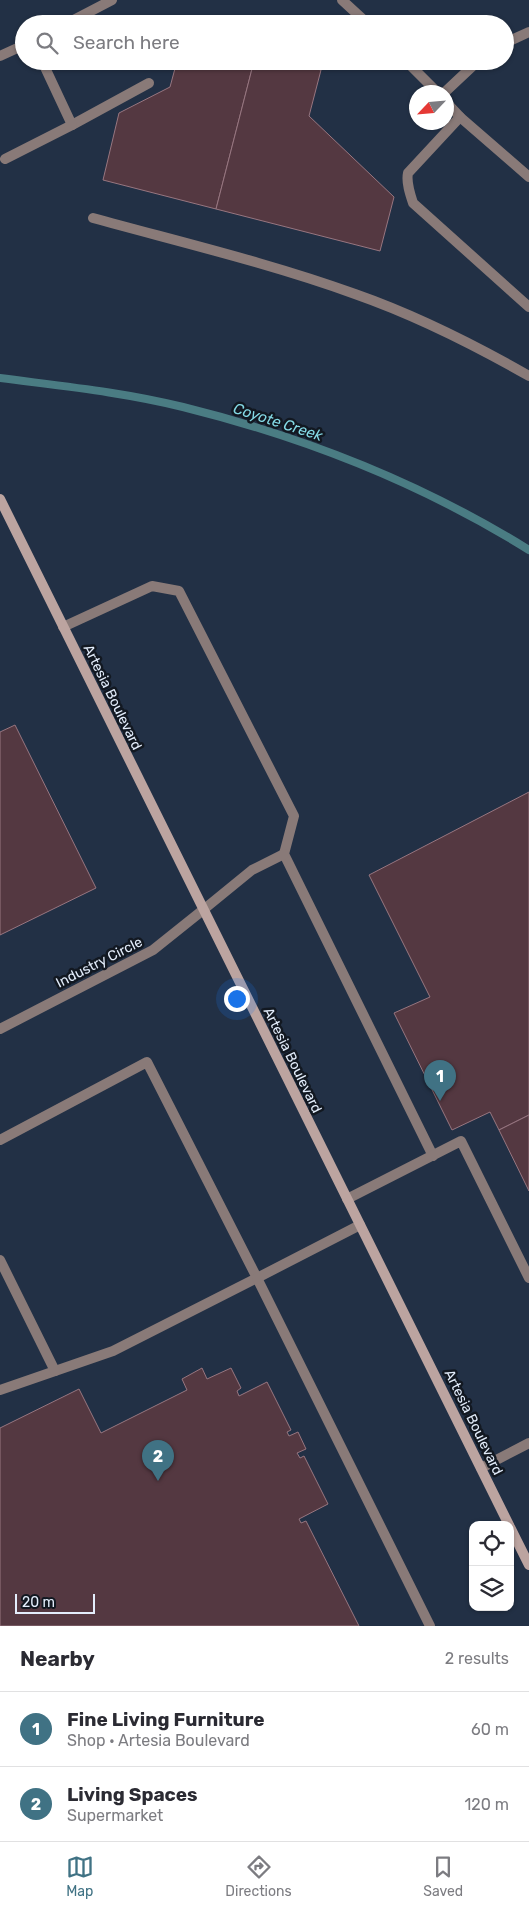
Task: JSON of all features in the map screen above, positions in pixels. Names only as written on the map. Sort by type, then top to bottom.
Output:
[{"type":"main road","name":"Artesia Boulevard","points":[[0,499],[508,1521]]},
{"type":"main road","name":"Artesia Boulevard","points":[[514,1534],[529,1565]]},
{"type":"street","points":[[83,15],[112,0]]},
{"type":"street","points":[[342,0],[358,15]]},
{"type":"street","points":[[514,39],[529,32]]},
{"type":"street","points":[[0,56],[15,49]]},
{"type":"street","points":[[46,70],[72,125]]},
{"type":"street","points":[[415,70],[430,85]]},
{"type":"street","points":[[452,85],[468,70]]},
{"type":"street","points":[[5,160],[149,84]]},
{"type":"street","points":[[454,111],[529,177]]},
{"type":"street","points":[[460,117],[408,173],[407,178],[413,204],[529,307]]},
{"type":"street","points":[[93,218],[286,272],[355,294],[416,318],[476,346],[529,376]]},
{"type":"street","points":[[63,627],[152,586],[180,591],[294,816],[284,854],[433,1156]]},
{"type":"street","name":"Industry Circle","points":[[0,1029],[153,950],[252,870],[284,854]]},
{"type":"street","points":[[0,1140],[148,1062],[430,1626]]},
{"type":"street","points":[[348,1199],[461,1142],[529,1278]]},
{"type":"street","points":[[0,1390],[113,1352],[360,1226]]},
{"type":"street","points":[[0,1260],[54,1371]]},
{"type":"street","points":[[481,1468],[529,1442]]},
{"type":"building","points":[[175,70],[252,70],[216,209],[103,180],[119,113],[170,87]]},
{"type":"building","points":[[252,70],[321,70],[309,116],[394,197],[380,251],[216,209]]},
{"type":"building","points":[[15,725],[96,888],[0,935],[0,732]]},
{"type":"building","points":[[529,792],[529,1115],[499,1130],[490,1112],[452,1130],[394,1013],[430,997],[369,875]]},
{"type":"building","points":[[529,1115],[529,1191],[499,1130]]},
{"type":"building","points":[[202,1368],[207,1379],[231,1368],[241,1388],[237,1391],[239,1396],[267,1382],[291,1430],[287,1432],[289,1436],[298,1432],[306,1449],[297,1453],[300,1458],[304,1456],[328,1504],[299,1519],[301,1523],[306,1521],[359,1626],[0,1626],[0,1428],[79,1389],[101,1433],[187,1390],[182,1379]]},
{"type":"waterway","name":"Coyote Creek","points":[[0,378],[138,397],[183,407],[273,433],[318,448],[405,484],[489,526],[529,550]]},
{"type":"place","name":"Fine Living Furniture","points":[[440,1101]]},
{"type":"place","name":"Living Spaces","points":[[158,1481]]}]
